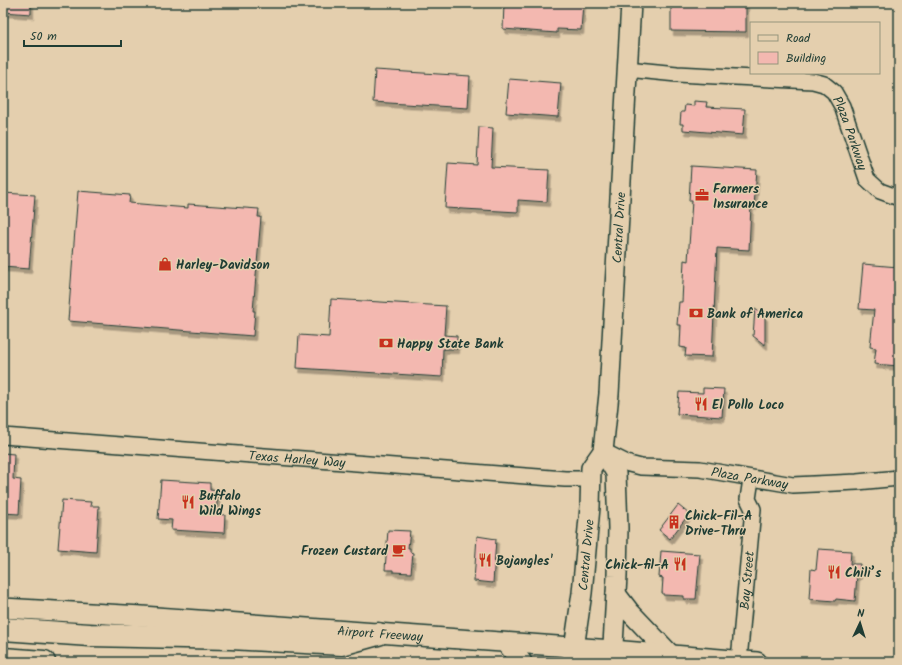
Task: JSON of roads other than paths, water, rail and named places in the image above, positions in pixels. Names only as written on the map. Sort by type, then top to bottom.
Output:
[{"type":"highway","points":[[3,628],[90,635],[231,638],[342,644],[378,634]]},
{"type":"highway","points":[[3,659],[44,662]]},
{"type":"main road","name":"Central Drive","points":[[573,655],[582,593],[590,507],[591,468],[603,451],[612,351],[630,3]]},
{"type":"main road","points":[[603,451],[616,473],[618,528],[612,656]]},
{"type":"main road","points":[[591,480],[603,488],[606,496],[607,513],[610,522],[618,528]]},
{"type":"main road","points":[[616,594],[667,658]]},
{"type":"main road","name":"Airport Freeway","points":[[3,608],[142,616],[506,643],[573,655],[739,660],[757,662]]},
{"type":"main road","points":[[506,643],[522,662]]},
{"type":"street","name":"Plaza Parkway","points":[[627,69],[677,74],[813,81],[824,84],[834,92],[842,106],[867,179],[880,191],[899,198]]},
{"type":"street","name":"Texas Harley Way","points":[[3,436],[591,480]]},
{"type":"street","name":"Plaza Parkway","points":[[603,451],[632,465],[641,467],[700,469],[751,479],[793,485],[857,482],[899,478]]},
{"type":"street","name":"Bay Street","points":[[739,660],[753,508],[748,499],[751,479]]},
{"type":"place","name":"Farmers Insurance","points":[[702,195]]},
{"type":"place","name":"Harley-Davidson","points":[[165,264]]},
{"type":"place","name":"Bank of America","points":[[696,313]]},
{"type":"place","name":"Happy State Bank","points":[[386,343]]},
{"type":"place","name":"El Pollo Loco","points":[[701,404]]},
{"type":"place","name":"Buffalo Wild Wings","points":[[188,502]]},
{"type":"place","name":"Chick-Fil-A Drive-Thru","points":[[674,522]]},
{"type":"place","name":"Frozen Custard","points":[[399,550]]},
{"type":"place","name":"Bojangles'","points":[[485,560]]},
{"type":"place","name":"Chick-fil-A","points":[[680,564]]},
{"type":"place","name":"Chili’s","points":[[834,572]]}]
